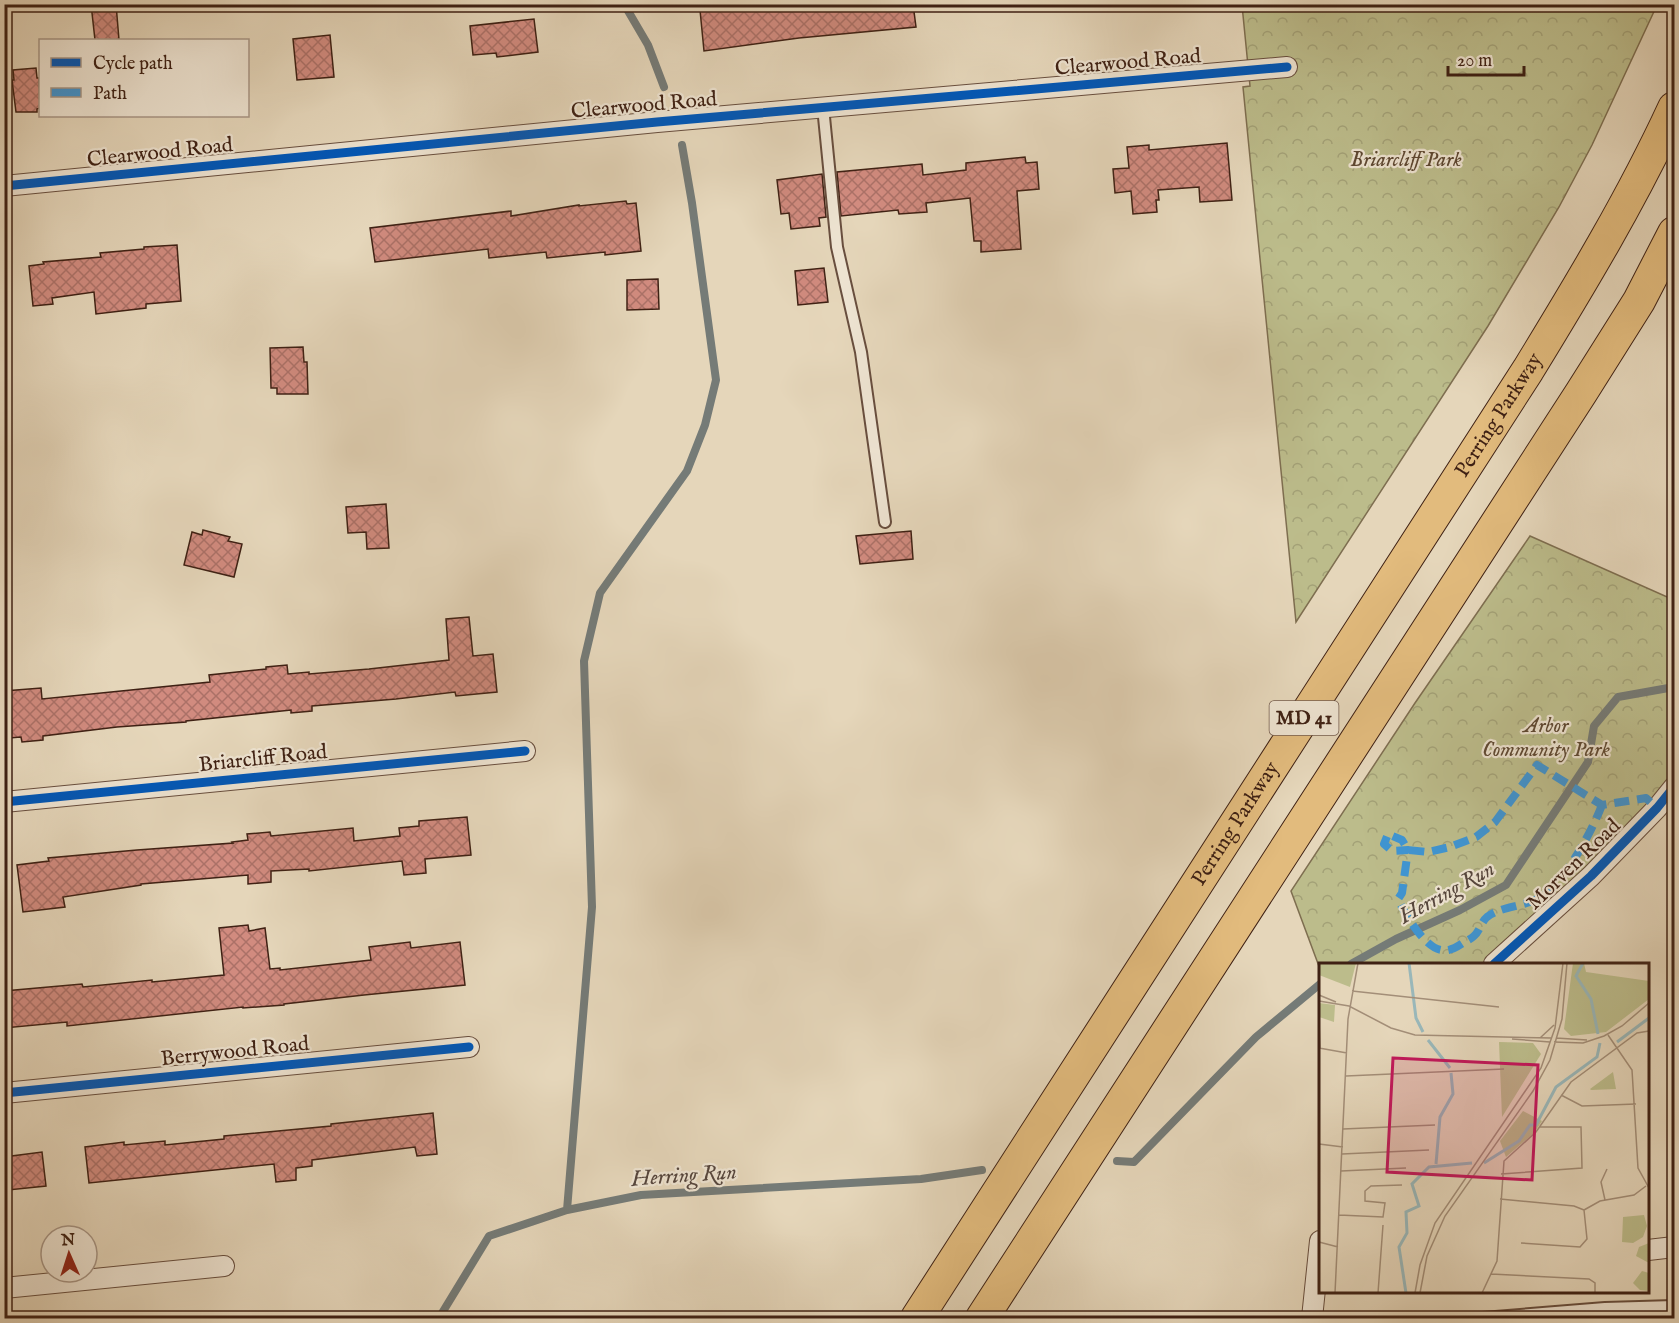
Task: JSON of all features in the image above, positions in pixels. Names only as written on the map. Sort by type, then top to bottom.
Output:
[{"type":"main road","name":"Perring Parkway","points":[[918,1318],[1528,370],[1594,261],[1657,146],[1674,108]]},
{"type":"main road","name":"MD 41","points":[[982,1318],[1640,302],[1674,234]]},
{"type":"street","name":"Clearwood Road","points":[[4,186],[634,124],[1287,67]]},
{"type":"street","name":"Briarcliff Road","points":[[4,802],[525,751]]},
{"type":"street","name":"Morven Road","points":[[1495,963],[1591,876],[1658,808],[1674,787]]},
{"type":"street","name":"Berrywood Road","points":[[4,1093],[469,1047]]},
{"type":"street","points":[[1649,1250],[1674,1247]]},
{"type":"street","points":[[1312,1318],[1319,1260]]},
{"type":"street","points":[[4,1288],[224,1266]]},
{"type":"lane","points":[[823,107],[837,247],[861,352],[885,522]]},
{"type":"lane","points":[[1483,1318],[1605,1308],[1674,1306]]},
{"type":"green space","name":"Briarcliff Park","points":[[1242,5],[1657,5],[1592,145],[1559,207],[1488,326],[1296,622],[1243,87],[1250,86]]},
{"type":"green space","name":"Arbor Community Park","points":[[1530,536],[1674,600],[1674,786],[1494,963],[1319,963],[1319,966],[1291,891],[1415,703]]},
{"type":"building","points":[[91,4],[116,4],[119,39],[95,39]]},
{"type":"building","points":[[708,4],[913,4],[916,27],[799,38],[704,51],[700,10],[709,9]]},
{"type":"building","points":[[534,19],[538,52],[497,57],[496,53],[473,55],[470,26]]},
{"type":"building","points":[[330,35],[334,77],[297,80],[293,39]]},
{"type":"building","points":[[36,68],[37,78],[39,78],[37,112],[16,112],[13,70]]},
{"type":"building","points":[[1227,143],[1232,200],[1200,202],[1199,187],[1158,190],[1157,212],[1133,214],[1131,191],[1115,193],[1113,169],[1129,168],[1127,147],[1149,145],[1149,150]]},
{"type":"building","points":[[1025,157],[1026,163],[1037,162],[1039,189],[1017,191],[1021,249],[981,252],[981,241],[974,241],[970,198],[926,203],[927,212],[899,214],[898,210],[841,216],[837,172],[922,164],[923,175],[966,170],[966,163]]},
{"type":"building","points":[[822,174],[826,217],[819,218],[820,226],[791,229],[789,213],[781,214],[777,180]]},
{"type":"building","points":[[626,201],[627,204],[636,203],[641,251],[547,258],[546,252],[489,258],[488,249],[375,262],[370,228],[511,211],[511,216],[579,205]]},
{"type":"building","points":[[177,245],[181,301],[146,304],[146,308],[96,314],[94,292],[52,298],[53,304],[33,306],[29,266],[44,264],[43,262],[101,257],[100,253]]},
{"type":"building","points":[[824,268],[828,302],[798,305],[795,271]]},
{"type":"building","points":[[658,279],[659,309],[627,310],[627,280]]},
{"type":"building","points":[[303,347],[304,362],[307,362],[308,394],[277,394],[277,388],[271,388],[270,348]]},
{"type":"building","points":[[386,504],[389,548],[367,549],[366,532],[348,533],[346,507]]},
{"type":"building","points":[[203,530],[230,537],[228,541],[242,544],[234,577],[184,565],[192,532],[202,535]]},
{"type":"building","points":[[911,531],[913,559],[860,564],[856,536]]},
{"type":"building","points":[[469,617],[473,656],[493,654],[497,692],[456,696],[455,692],[312,706],[312,711],[291,713],[291,710],[117,727],[43,736],[43,740],[22,742],[21,737],[9,738],[9,730],[4,731],[4,691],[41,688],[42,699],[210,682],[209,675],[266,669],[266,667],[287,665],[288,674],[309,672],[309,674],[449,660],[446,619]]},
{"type":"building","points":[[467,817],[471,855],[425,859],[426,873],[404,875],[402,861],[309,871],[309,869],[271,871],[271,882],[248,884],[248,875],[141,884],[63,897],[65,907],[23,912],[17,865],[49,861],[48,858],[233,843],[248,840],[247,834],[270,832],[271,836],[353,828],[354,841],[400,836],[399,828],[419,826],[419,821]]},
{"type":"building","points":[[248,925],[249,931],[265,928],[270,969],[280,968],[280,970],[371,960],[369,947],[410,942],[411,948],[460,942],[465,985],[67,1026],[67,1022],[4,1028],[4,991],[224,975],[219,928]]},
{"type":"building","points":[[433,1113],[437,1154],[417,1156],[415,1147],[312,1160],[312,1166],[296,1168],[296,1180],[276,1182],[274,1164],[89,1183],[85,1147],[124,1142],[124,1145],[165,1141],[165,1145],[224,1139],[224,1136]]},
{"type":"building","points":[[42,1152],[46,1186],[8,1190],[4,1157]]},
{"type":"waterway","points":[[624,4],[648,45],[664,87]]},
{"type":"waterway","points":[[567,1210],[592,907],[584,661],[600,593],[687,471],[705,425],[716,380],[682,145]]},
{"type":"waterway","name":"Herring Run","points":[[1353,963],[1506,885],[1588,762],[1594,726],[1618,697],[1674,687]]},
{"type":"waterway","name":"Herring Run","points":[[1117,1161],[1134,1162],[1256,1037],[1319,985]]},
{"type":"waterway","name":"Herring Run","points":[[439,1318],[489,1236],[567,1210],[641,1195],[921,1179],[982,1170]]},
{"type":"marked path","points":[[1602,805],[1576,856],[1548,891],[1533,901],[1493,913],[1485,919],[1474,936],[1456,948],[1441,950],[1428,943],[1410,921],[1398,899],[1402,893],[1408,850],[1392,851],[1384,844],[1388,834],[1402,840],[1408,850],[1428,852],[1476,837],[1495,822],[1537,765],[1602,805],[1646,798],[1657,808]]},
{"type":"cycle path","points":[[4,186],[657,122],[1287,67]]},
{"type":"cycle path","points":[[4,802],[525,751]]},
{"type":"cycle path","points":[[1495,963],[1591,876],[1657,808],[1674,787]]},
{"type":"cycle path","points":[[4,1093],[469,1047]]}]
